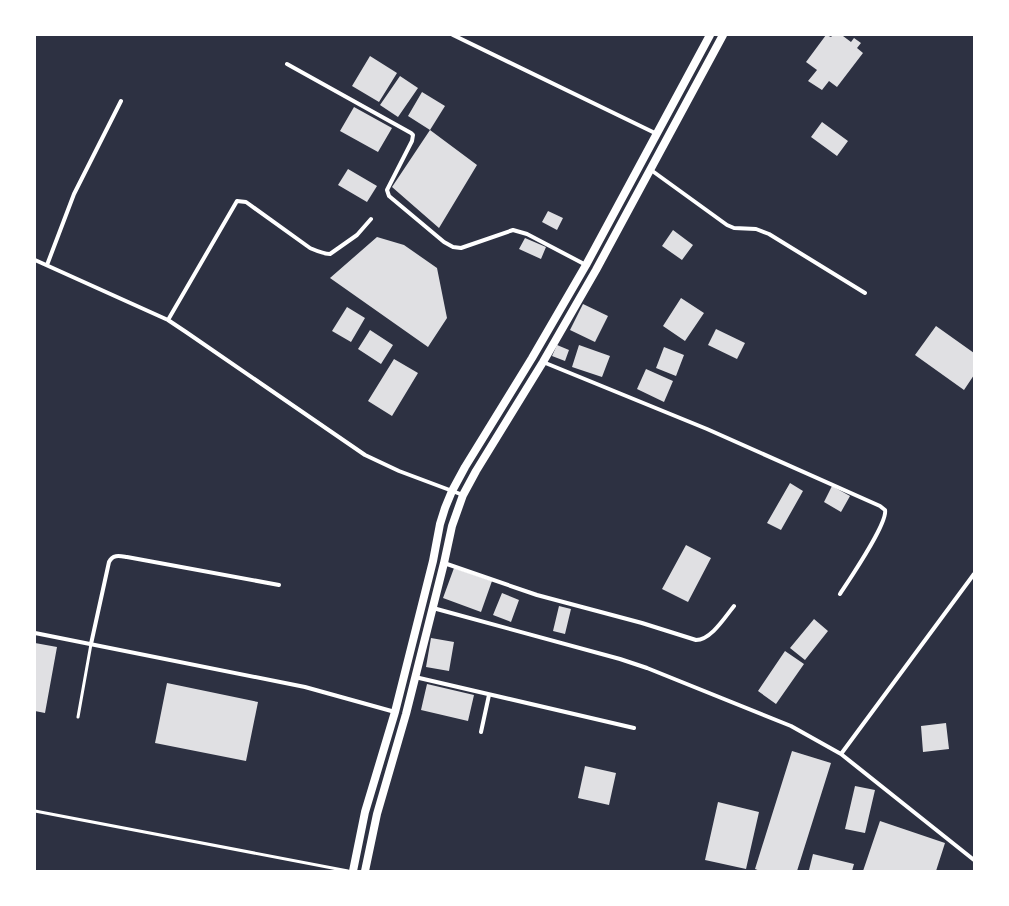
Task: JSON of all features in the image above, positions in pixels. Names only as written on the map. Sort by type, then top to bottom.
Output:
[{"type":"main road","points":[[353,871],[365,812],[395,712],[433,561],[440,524],[452,491],[586,265],[710,35]]},
{"type":"main road","points":[[365,871],[376,814],[406,714],[452,526],[463,495],[596,270],[723,35]]},
{"type":"street","points":[[453,35],[657,134]]},
{"type":"street","points":[[287,64],[411,133],[414,138],[388,188],[387,193],[444,242],[453,247],[461,248],[513,230],[527,234],[586,265]]},
{"type":"street","points":[[47,265],[74,194],[121,101]]},
{"type":"street","points":[[651,170],[727,226],[734,228],[756,229],[769,234],[865,293]]},
{"type":"street","points":[[168,320],[237,201],[246,202],[310,248],[327,254],[330,254],[357,235],[371,219]]},
{"type":"street","points":[[35,260],[168,320],[365,455],[399,471],[463,495]]},
{"type":"street","points":[[543,362],[707,429],[873,503],[885,510],[885,518],[874,539],[840,594]]},
{"type":"street","points":[[92,644],[109,562],[116,556],[280,585]]},
{"type":"street","points":[[444,563],[537,595],[642,623],[696,640],[701,640],[708,636],[734,606]]},
{"type":"street","points":[[841,754],[974,574]]},
{"type":"street","points":[[433,608],[620,659],[647,668],[791,726],[841,754],[974,860]]},
{"type":"street","points":[[35,633],[305,687],[395,712]]},
{"type":"street","points":[[415,678],[634,728]]},
{"type":"street","points":[[481,732],[489,694]]},
{"type":"lane","points":[[78,717],[92,644]]},
{"type":"lane","points":[[35,811],[348,871]]},
{"type":"building","points":[[826,35],[831,37],[833,35],[844,35],[843,36],[851,42],[854,38],[861,43],[857,48],[863,53],[837,87],[829,81],[822,90],[808,81],[817,70],[806,62]]},
{"type":"building","points":[[370,56],[397,73],[379,102],[352,86]]},
{"type":"building","points":[[400,76],[418,88],[398,117],[380,105]]},
{"type":"building","points":[[422,92],[445,106],[430,130],[408,116]]},
{"type":"building","points":[[354,107],[392,128],[378,152],[340,131]]},
{"type":"building","points":[[822,122],[848,141],[837,156],[811,137]]},
{"type":"building","points":[[430,130],[477,165],[439,228],[392,187]]},
{"type":"building","points":[[348,169],[377,186],[367,202],[338,185]]},
{"type":"building","points":[[548,211],[563,218],[557,230],[542,222]]},
{"type":"building","points":[[673,230],[693,245],[682,260],[662,246]]},
{"type":"building","points":[[377,237],[404,245],[437,268],[447,318],[428,347],[330,278]]},
{"type":"building","points":[[525,238],[546,247],[541,259],[519,249]]},
{"type":"building","points":[[681,298],[704,313],[685,341],[663,326]]},
{"type":"building","points":[[583,304],[608,316],[595,342],[570,330]]},
{"type":"building","points":[[347,307],[365,318],[351,342],[332,331]]},
{"type":"building","points":[[936,326],[974,353],[974,375],[964,390],[915,355]]},
{"type":"building","points":[[716,329],[745,343],[737,359],[708,345]]},
{"type":"building","points":[[370,330],[393,345],[381,364],[358,349]]},
{"type":"building","points":[[557,345],[569,350],[565,361],[552,356]]},
{"type":"building","points":[[579,345],[610,356],[602,377],[572,367]]},
{"type":"building","points":[[664,347],[684,355],[676,376],[656,368]]},
{"type":"building","points":[[394,359],[418,373],[392,416],[368,401]]},
{"type":"building","points":[[646,369],[673,381],[664,402],[637,389]]},
{"type":"building","points":[[790,483],[803,491],[781,530],[767,523]]},
{"type":"building","points":[[832,486],[850,496],[841,512],[824,502]]},
{"type":"building","points":[[686,545],[711,558],[688,602],[662,589]]},
{"type":"building","points":[[454,568],[492,581],[481,612],[443,598]]},
{"type":"building","points":[[502,593],[519,600],[511,622],[493,615]]},
{"type":"building","points":[[559,606],[571,609],[565,634],[553,631]]},
{"type":"building","points":[[814,619],[828,631],[805,660],[790,648]]},
{"type":"building","points":[[431,638],[454,642],[449,671],[426,667]]},
{"type":"building","points":[[35,643],[57,647],[45,713],[35,711]]},
{"type":"building","points":[[785,651],[804,664],[776,704],[758,691]]},
{"type":"building","points":[[167,683],[258,702],[246,761],[155,743]]},
{"type":"building","points":[[427,684],[474,695],[468,721],[421,710]]},
{"type":"building","points":[[946,723],[949,749],[923,752],[921,726]]},
{"type":"building","points":[[792,751],[831,763],[797,871],[760,871],[755,869]]},
{"type":"building","points":[[585,766],[616,773],[609,805],[578,798]]},
{"type":"building","points":[[855,786],[875,790],[865,833],[845,829]]},
{"type":"building","points":[[718,802],[759,812],[746,869],[705,860]]},
{"type":"building","points":[[880,821],[945,843],[936,871],[863,871]]},
{"type":"building","points":[[813,854],[854,864],[852,871],[809,870]]}]
